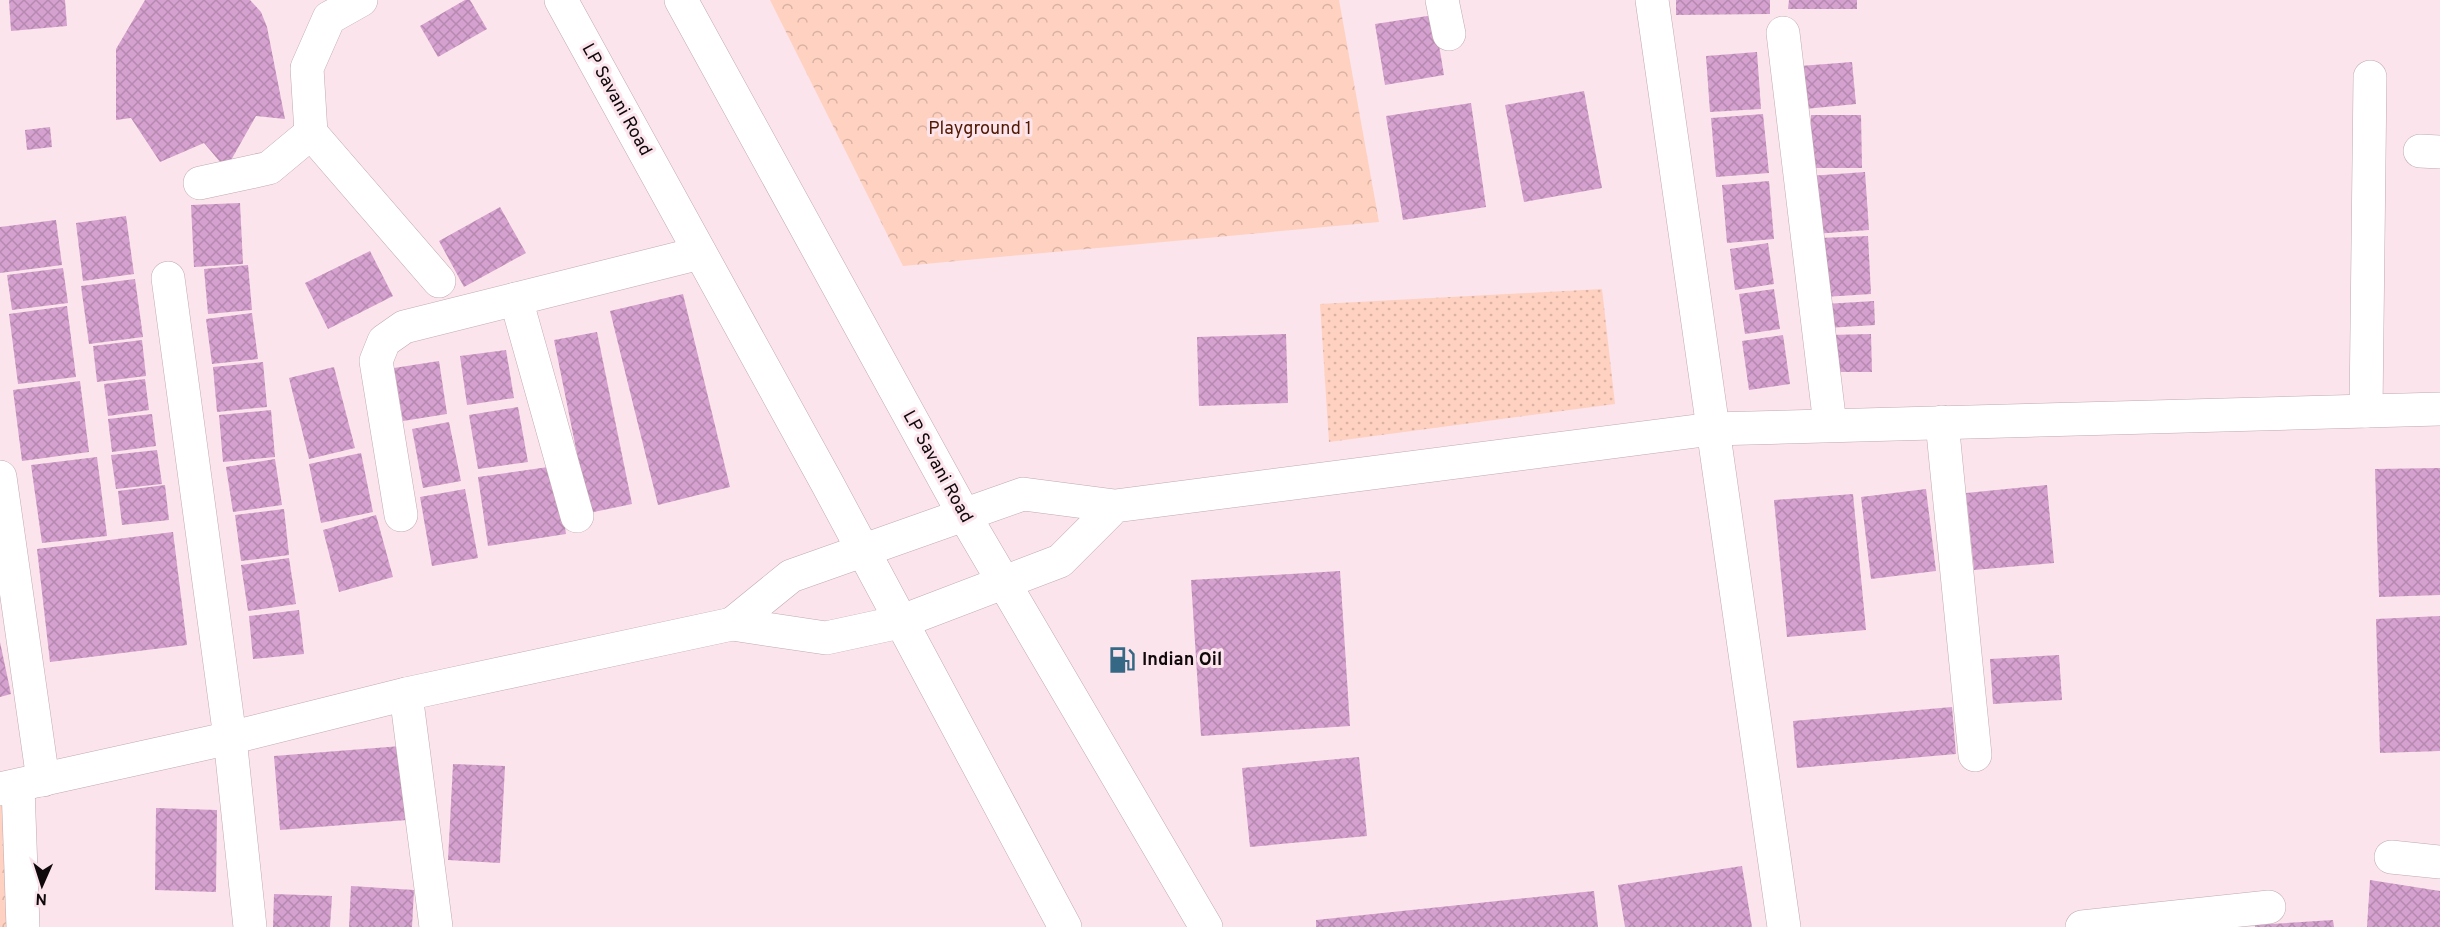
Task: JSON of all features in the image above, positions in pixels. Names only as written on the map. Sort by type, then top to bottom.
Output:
[{"type":"street","points":[[362,0],[319,9],[308,68],[311,133],[439,281]]},
{"type":"street","name":"LP Savani Road","points":[[561,0],[863,551],[1065,927]]},
{"type":"street","name":"LP Savani Road","points":[[681,0],[963,513],[1206,927]]},
{"type":"street","points":[[1442,0],[1449,34]]},
{"type":"street","points":[[1652,0],[1784,927]]},
{"type":"street","points":[[1783,33],[1830,425]]},
{"type":"street","points":[[2366,411],[2370,76]]},
{"type":"street","points":[[200,183],[269,168],[311,133]]},
{"type":"street","points":[[401,515],[376,361],[384,341],[404,327],[700,253]]},
{"type":"street","points":[[168,278],[230,738],[250,927]]},
{"type":"street","points":[[516,299],[577,516]]},
{"type":"street","points":[[732,624],[791,576],[963,513],[1023,494],[1115,506],[1712,429],[2440,409]]},
{"type":"street","points":[[1942,422],[1975,756]]},
{"type":"street","points":[[0,477],[20,785],[23,927]]},
{"type":"street","points":[[20,785],[230,738],[406,694],[732,624],[826,638],[900,622],[1060,561],[1115,506]]},
{"type":"street","points":[[406,694],[436,927]]},
{"type":"street","points":[[2391,857],[2440,862]]},
{"type":"street","points":[[2082,927],[2269,907]]},
{"type":"green space","name":"Playground 1","points":[[770,0],[1339,0],[1379,222],[903,266]]},
{"type":"green space","points":[[1602,289],[1615,404],[1329,442],[1320,304]]},
{"type":"green space","points":[[15,791],[22,927],[0,927],[0,794]]},
{"type":"building","points":[[9,0],[65,0],[67,26],[11,31]]},
{"type":"building","points":[[145,0],[250,0],[261,12],[267,27],[285,119],[256,116],[226,169],[204,143],[160,162],[131,118],[116,120],[116,49]]},
{"type":"building","points":[[465,0],[470,0],[487,29],[438,57],[420,26]]},
{"type":"building","points":[[1676,0],[1770,0],[1770,14],[1676,15]]},
{"type":"building","points":[[1789,0],[1857,0],[1857,9],[1788,9]]},
{"type":"building","points":[[1434,15],[1444,75],[1385,85],[1375,24]]},
{"type":"building","points":[[1757,52],[1761,109],[1710,112],[1706,56]]},
{"type":"building","points":[[1852,62],[1856,104],[1805,109],[1800,66]]},
{"type":"building","points":[[1584,91],[1602,188],[1524,202],[1505,105]]},
{"type":"building","points":[[1471,103],[1486,207],[1403,220],[1386,116]]},
{"type":"building","points":[[1763,114],[1769,173],[1716,177],[1711,118]]},
{"type":"building","points":[[1811,115],[1861,115],[1862,168],[1811,168]]},
{"type":"building","points":[[50,127],[52,147],[27,150],[25,130]]},
{"type":"building","points":[[1865,172],[1869,230],[1814,234],[1809,176]]},
{"type":"building","points":[[1769,181],[1774,239],[1727,243],[1722,185]]},
{"type":"building","points":[[240,203],[243,264],[194,267],[191,205]]},
{"type":"building","points":[[500,207],[526,253],[464,287],[439,241]]},
{"type":"building","points":[[126,216],[134,274],[83,281],[76,223]]},
{"type":"building","points":[[56,220],[62,265],[0,273],[0,227]]},
{"type":"building","points":[[1868,236],[1871,294],[1824,297],[1820,238]]},
{"type":"building","points":[[1768,243],[1774,284],[1735,290],[1730,249]]},
{"type":"building","points":[[370,251],[393,296],[328,329],[305,283]]},
{"type":"building","points":[[248,265],[252,310],[208,314],[204,269]]},
{"type":"building","points":[[63,268],[68,303],[12,310],[7,275]]},
{"type":"building","points":[[135,279],[143,337],[89,344],[81,286]]},
{"type":"building","points":[[1774,289],[1780,329],[1745,334],[1739,294]]},
{"type":"building","points":[[683,294],[730,487],[658,505],[610,311]]},
{"type":"building","points":[[1874,301],[1875,325],[1827,328],[1825,304]]},
{"type":"building","points":[[67,306],[76,377],[18,384],[9,314]]},
{"type":"building","points":[[252,313],[258,359],[212,364],[206,319]]},
{"type":"building","points":[[597,332],[632,504],[589,513],[554,340]]},
{"type":"building","points":[[1286,334],[1288,403],[1199,406],[1197,337]]},
{"type":"building","points":[[1871,334],[1872,372],[1830,372],[1829,335]]},
{"type":"building","points":[[1783,335],[1790,384],[1749,390],[1742,341]]},
{"type":"building","points":[[142,340],[146,376],[97,382],[93,346]]},
{"type":"building","points":[[506,350],[514,398],[467,405],[460,356]]},
{"type":"building","points":[[439,361],[447,414],[403,421],[394,368]]},
{"type":"building","points":[[263,362],[267,407],[217,412],[213,367]]},
{"type":"building","points":[[334,367],[355,448],[309,459],[289,378]]},
{"type":"building","points":[[145,379],[149,410],[108,416],[104,384]]},
{"type":"building","points":[[80,381],[89,452],[22,461],[13,390]]},
{"type":"building","points":[[518,407],[528,462],[478,469],[469,415]]},
{"type":"building","points":[[271,410],[275,457],[223,462],[219,415]]},
{"type":"building","points":[[152,414],[156,446],[112,452],[108,419]]},
{"type":"building","points":[[449,422],[461,481],[423,488],[412,429]]},
{"type":"building","points":[[157,450],[162,484],[116,489],[111,455]]},
{"type":"building","points":[[361,453],[373,512],[321,523],[309,464]]},
{"type":"building","points":[[97,457],[107,536],[42,543],[31,465]]},
{"type":"building","points":[[275,459],[282,505],[233,512],[226,467]]},
{"type":"building","points":[[555,466],[566,534],[488,546],[478,477]]},
{"type":"building","points":[[2440,468],[2440,595],[2379,597],[2375,469]]},
{"type":"building","points":[[165,485],[169,520],[122,525],[118,491]]},
{"type":"building","points":[[2047,485],[2054,563],[1974,570],[1966,493]]},
{"type":"building","points":[[465,489],[478,558],[432,566],[420,497]]},
{"type":"building","points":[[1926,489],[1936,571],[1871,579],[1861,497]]},
{"type":"building","points":[[1853,494],[1866,630],[1787,637],[1774,500]]},
{"type":"building","points":[[284,509],[289,555],[241,561],[235,515]]},
{"type":"building","points":[[376,515],[393,577],[339,592],[323,530]]},
{"type":"building","points":[[173,532],[187,645],[50,662],[37,549]]},
{"type":"building","points":[[289,558],[296,604],[248,611],[241,565]]},
{"type":"building","points":[[1340,571],[1350,726],[1201,736],[1191,580]]},
{"type":"building","points":[[299,610],[304,654],[253,659],[249,616]]},
{"type":"building","points":[[2440,616],[2440,751],[2380,753],[2376,619]]},
{"type":"building","points":[[0,642],[11,694],[0,697]]},
{"type":"building","points":[[2059,655],[2062,700],[1993,704],[1990,659]]},
{"type":"building","points":[[1952,707],[1956,754],[1797,768],[1793,721]]},
{"type":"building","points":[[401,746],[407,820],[280,830],[274,756]]},
{"type":"building","points":[[1359,757],[1367,836],[1250,847],[1242,768]]},
{"type":"building","points":[[453,764],[505,766],[500,863],[448,860]]},
{"type":"building","points":[[156,808],[217,810],[216,892],[155,890]]},
{"type":"building","points":[[1742,866],[1752,927],[1625,927],[1618,885]]},
{"type":"building","points":[[2370,880],[2440,891],[2440,927],[2367,927]]},
{"type":"building","points":[[351,886],[414,890],[412,927],[349,927]]},
{"type":"building","points":[[1594,891],[1598,927],[1316,927],[1316,920]]},
{"type":"building","points":[[274,894],[332,896],[330,927],[273,927]]},
{"type":"building","points":[[2333,920],[2334,927],[2255,927],[2255,925]]},
{"type":"place","name":"Indian Oil","points":[[1122,660]]}]
